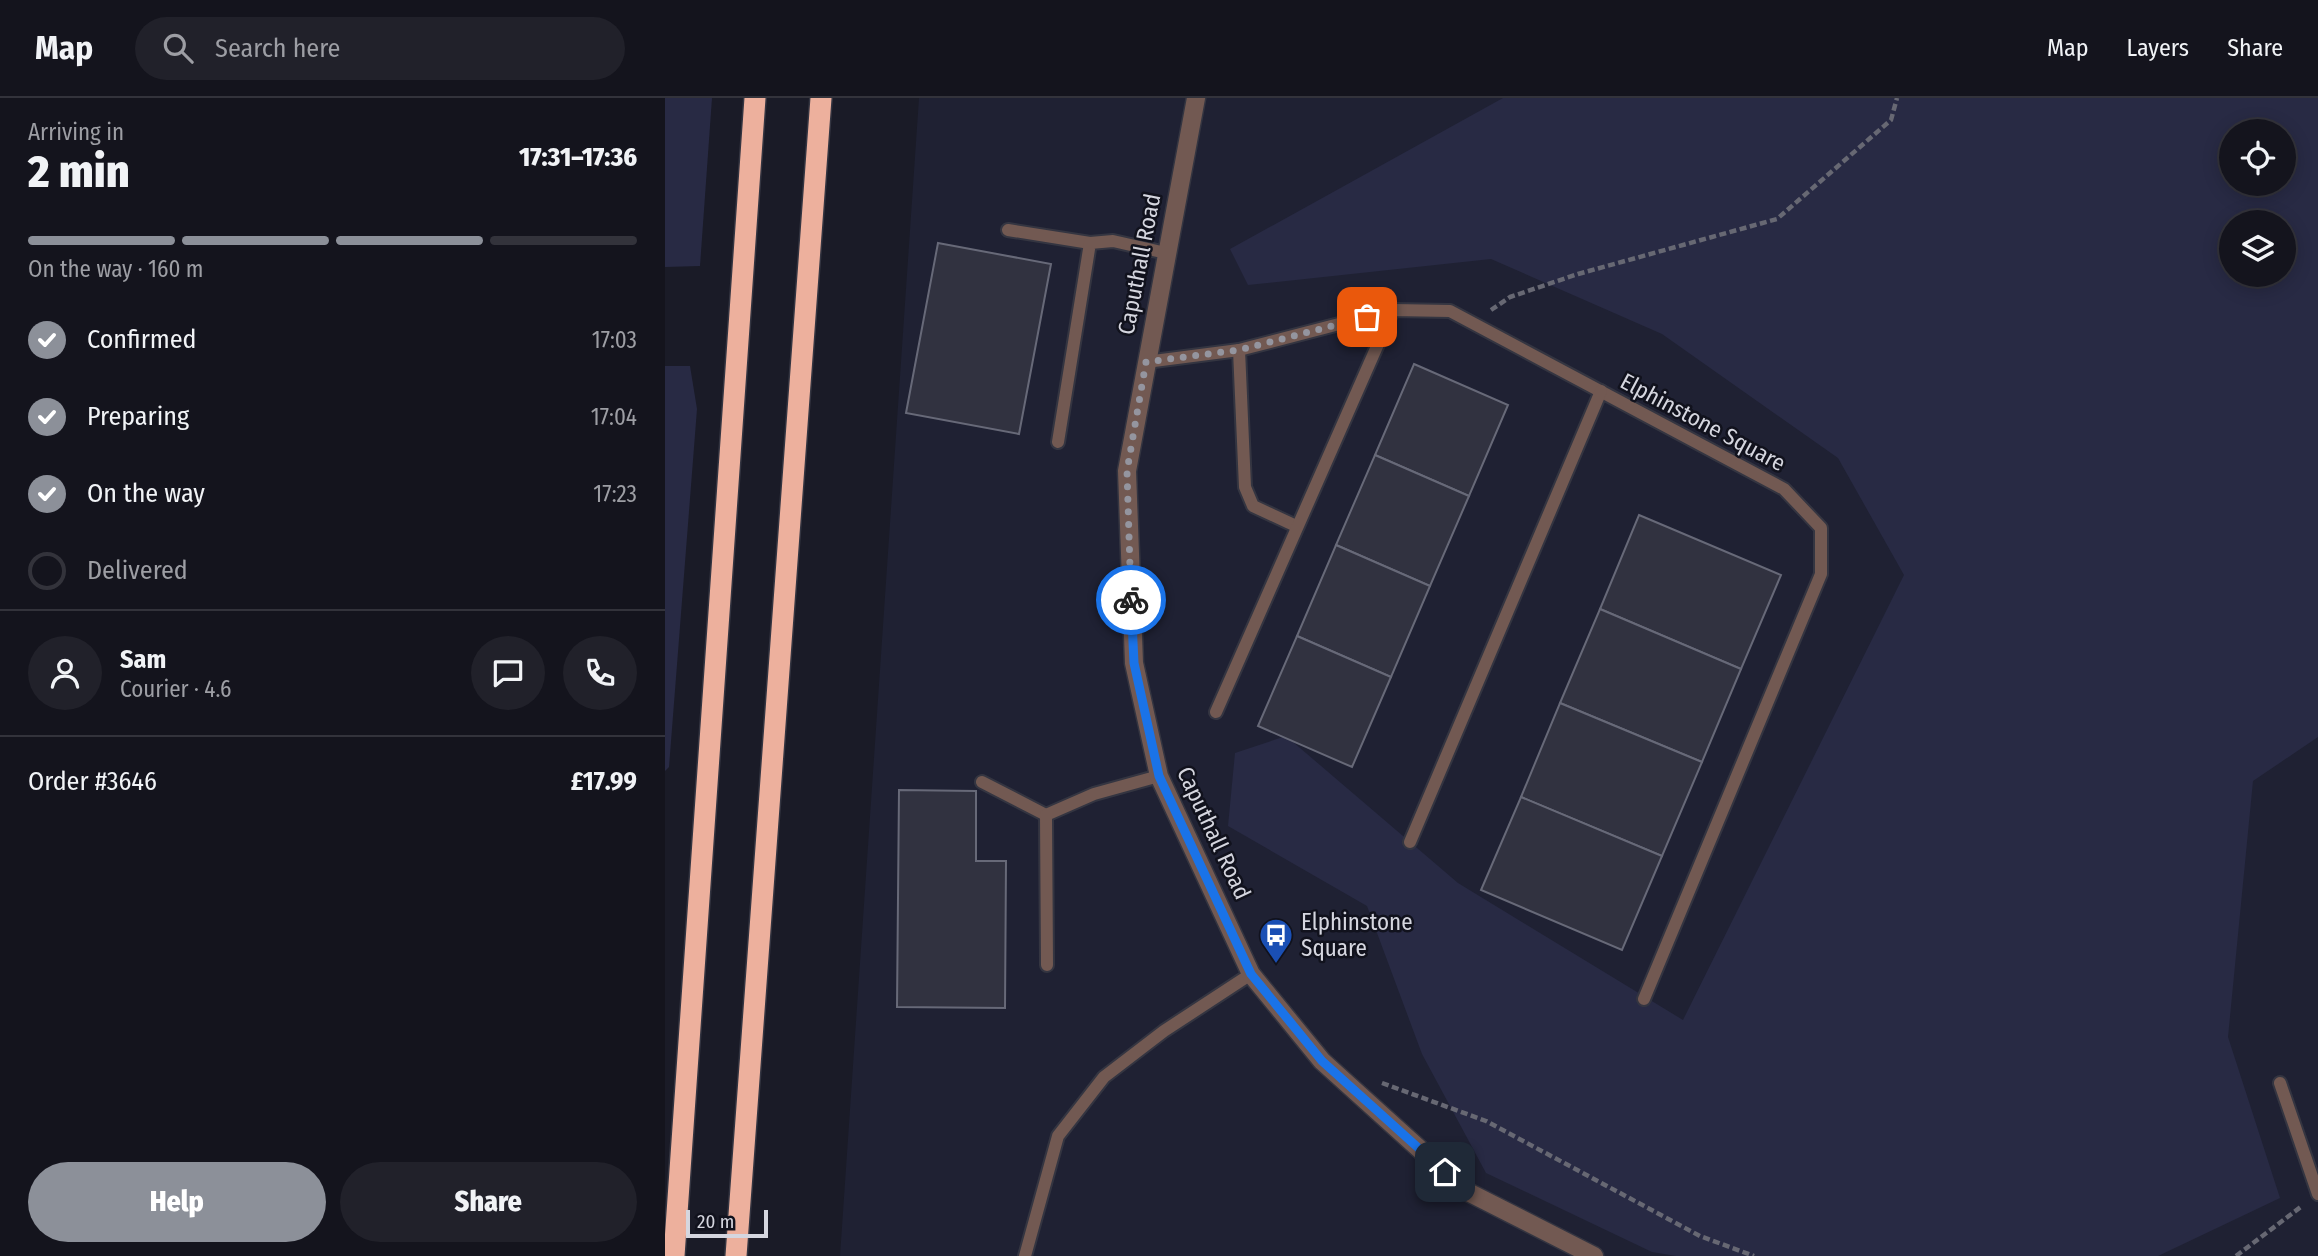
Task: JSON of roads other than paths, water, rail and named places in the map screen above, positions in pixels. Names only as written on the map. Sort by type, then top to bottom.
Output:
[{"type":"highway","points":[[674,1256],[755,98]]},
{"type":"highway","points":[[736,1256],[821,98]]},
{"type":"street","name":"Caputhall Road","points":[[1196,98],[1127,471],[1134,663],[1159,776],[1251,974],[1322,1061],[1466,1191],[1594,1256]]},
{"type":"lane","points":[[1008,230],[1090,243],[1113,241],[1166,253]]},
{"type":"lane","points":[[1058,442],[1090,243]]},
{"type":"lane","points":[[1216,712],[1393,310]]},
{"type":"lane","name":"Elphinstone Square","points":[[1146,362],[1239,350],[1393,310],[1450,311],[1784,489],[1821,528],[1821,574],[1644,999]]},
{"type":"lane","points":[[1239,350],[1245,487],[1253,506],[1296,526]]},
{"type":"lane","name":"Elphinstone Square","points":[[1410,842],[1601,391]]},
{"type":"lane","points":[[1046,815],[1094,794],[1159,776]]},
{"type":"lane","points":[[982,782],[1046,815]]},
{"type":"lane","points":[[1046,815],[1047,965]]},
{"type":"lane","points":[[1025,1256],[1058,1136],[1104,1077],[1164,1031],[1251,974]]},
{"type":"lane","points":[[2280,1083],[2313,1160],[2313,1198]]},
{"type":"place","name":"Elphinstone Square","points":[[1276,965]]}]
